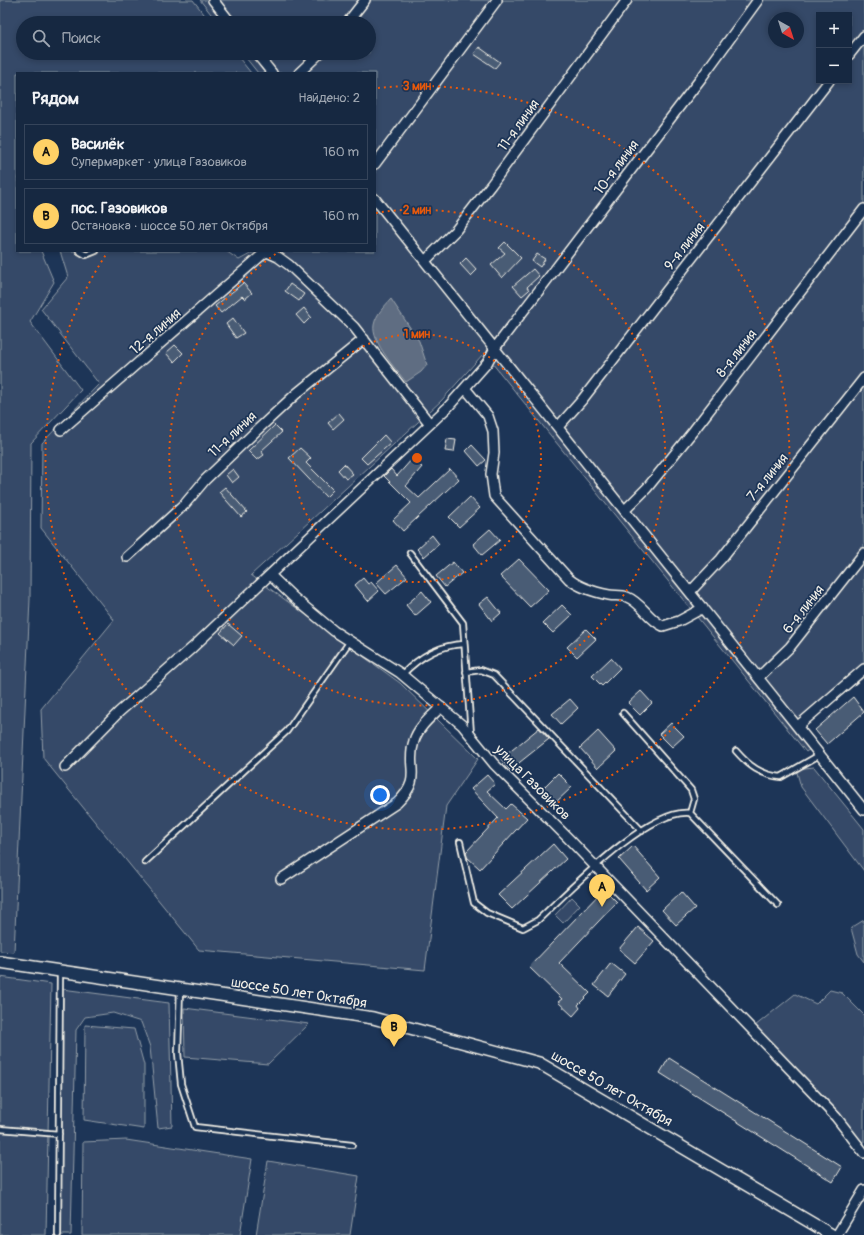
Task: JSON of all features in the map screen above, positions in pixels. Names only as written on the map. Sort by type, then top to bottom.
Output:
[{"type":"street","points":[[213,0],[226,16]]},
{"type":"street","points":[[352,16],[365,0]]},
{"type":"street","points":[[376,163],[497,0]]},
{"type":"street","name":"11-я линия","points":[[425,261],[456,230],[491,185],[627,0]]},
{"type":"street","name":"10-я линия","points":[[65,768],[119,712],[192,648],[270,575],[289,555],[430,424],[465,388],[487,362],[495,348],[702,77],[758,0]]},
{"type":"street","points":[[852,51],[864,36]]},
{"type":"street","points":[[262,60],[271,72]]},
{"type":"street","points":[[300,72],[313,60]]},
{"type":"street","name":"9-я линия","points":[[558,427],[582,400],[828,84]]},
{"type":"street","points":[[376,200],[821,754],[864,810]]},
{"type":"street","name":"8-я линия","points":[[625,510],[648,488],[864,209]]},
{"type":"street","points":[[265,252],[278,257],[295,270],[324,297],[364,339],[430,424]]},
{"type":"street","name":"12-я линия","points":[[61,430],[265,252]]},
{"type":"street","name":"11-я линия","points":[[127,557],[184,505],[205,480],[260,427],[296,394],[364,339]]},
{"type":"street","name":"7-я линия","points":[[690,592],[721,559],[864,378]]},
{"type":"street","points":[[465,388],[488,416],[493,431],[494,453],[491,474],[494,496],[569,579],[583,588],[609,595],[626,596],[636,602],[649,617],[663,626],[679,621],[703,608]]},
{"type":"street","name":"6-я линия","points":[[759,677],[790,647],[864,553]]},
{"type":"street","name":"улица Газовиков","points":[[270,575],[299,602],[350,641],[402,675],[462,725],[494,764],[595,866],[836,1117],[864,1153]]},
{"type":"street","points":[[798,726],[864,669]]},
{"type":"street","points":[[281,879],[397,803],[407,793],[411,785],[414,740],[420,728],[441,707]]},
{"type":"street","name":"шоссе 50 лет Октября","points":[[0,962],[373,1018],[539,1063],[832,1235]]},
{"type":"street","points":[[837,1235],[864,1190]]},
{"type":"lane","points":[[81,252],[86,255],[94,252]]},
{"type":"lane","points":[[410,552],[463,623],[465,633],[464,644],[471,737]]},
{"type":"lane","points":[[145,862],[288,732],[350,641]]},
{"type":"lane","points":[[402,675],[417,661],[432,652],[451,645],[464,644]]},
{"type":"lane","points":[[466,672],[481,670],[494,675],[642,831]]},
{"type":"lane","points":[[624,713],[691,790],[694,799],[690,813]]},
{"type":"lane","points":[[736,751],[745,762],[760,773],[781,777],[821,754]]},
{"type":"lane","points":[[460,842],[474,903],[487,913],[522,928],[538,920],[595,866],[627,839],[671,815],[680,812],[690,813],[778,905]]},
{"type":"lane","points":[[58,1235],[60,971]]},
{"type":"lane","points":[[180,989],[178,1053],[181,1084],[195,1127],[352,1145]]},
{"type":"lane","points":[[0,1129],[59,1134]]},
{"type":"shaded area","points":[[0,0],[193,0],[206,16],[16,16],[16,60],[241,60],[250,72],[16,72],[16,252],[41,252],[54,282],[30,322],[81,390],[31,443],[30,599],[14,952],[0,951]]},
{"type":"shaded area","points":[[200,0],[864,0],[864,677],[801,729],[814,746],[806,752],[484,353],[441,401],[251,575],[400,683],[478,759],[446,806],[425,970],[199,950],[43,758],[41,709],[114,620],[41,528],[42,443],[99,384],[41,309],[68,277],[60,252],[227,252],[239,260],[254,252],[376,252],[376,72],[257,72],[248,60],[376,60],[376,16],[213,16]]},
{"type":"shaded area","points":[[391,299],[419,341],[427,365],[421,372],[406,382],[385,355],[376,339],[374,332],[374,325],[377,317]]},
{"type":"shaded area","points":[[814,767],[864,829],[864,871],[801,787],[796,769]]},
{"type":"shaded area","points":[[572,897],[580,905],[563,923],[555,915]]},
{"type":"shaded area","points":[[864,920],[864,962],[858,954],[851,928]]},
{"type":"shaded area","points":[[0,977],[51,984],[46,1235],[0,1235]]},
{"type":"shaded area","points":[[62,989],[169,1003],[172,1126],[158,1128],[150,1047],[141,1022],[113,1013],[85,1017],[76,1030],[71,1235],[57,1235]]},
{"type":"shaded area","points":[[830,990],[842,993],[864,1015],[864,1148],[844,1122],[755,1026],[795,994],[816,1004]]},
{"type":"shaded area","points":[[184,1008],[309,1024],[268,1064],[185,1057]]},
{"type":"shaded area","points":[[85,1025],[134,1029],[144,1065],[144,1129],[84,1120]]},
{"type":"shaded area","points":[[126,1140],[252,1159],[240,1235],[82,1235],[83,1142]]},
{"type":"shaded area","points":[[268,1161],[359,1176],[350,1235],[256,1235]]},
{"type":"building","points":[[479,47],[500,62],[495,68],[474,54]]},
{"type":"building","points":[[505,242],[521,258],[502,278],[491,265],[505,253],[499,248]]},
{"type":"building","points":[[537,254],[545,259],[540,267],[532,261]]},
{"type":"building","points":[[466,258],[477,270],[471,276],[460,264]]},
{"type":"building","points":[[533,269],[539,276],[527,287],[529,290],[522,296],[513,286]]},
{"type":"building","points":[[243,283],[252,293],[245,299],[242,296],[221,313],[215,306]]},
{"type":"building","points":[[290,284],[304,294],[299,301],[285,291]]},
{"type":"building","points":[[304,308],[311,317],[304,324],[296,315]]},
{"type":"building","points":[[233,318],[244,333],[236,338],[226,324]]},
{"type":"building","points":[[175,345],[183,353],[174,362],[166,353]]},
{"type":"building","points":[[339,413],[344,419],[333,429],[328,423]]},
{"type":"building","points":[[275,425],[282,432],[261,451],[264,455],[257,460],[248,451]]},
{"type":"building","points":[[384,435],[391,443],[367,464],[361,458]]},
{"type":"building","points":[[447,439],[456,440],[454,452],[445,451]]},
{"type":"building","points":[[472,445],[486,460],[479,466],[466,451]]},
{"type":"building","points":[[300,448],[311,458],[306,463],[333,490],[326,497],[289,458]]},
{"type":"building","points":[[412,459],[422,467],[406,486],[419,498],[450,469],[459,479],[403,531],[393,520],[411,503],[384,476],[391,469],[397,476]]},
{"type":"building","points":[[344,464],[353,474],[346,479],[338,470]]},
{"type":"building","points":[[233,469],[239,477],[232,483],[226,475]]},
{"type":"building","points":[[225,487],[247,512],[241,517],[219,492]]},
{"type":"building","points":[[470,497],[480,508],[459,527],[449,517]]},
{"type":"building","points":[[490,529],[500,540],[482,555],[473,544]]},
{"type":"building","points":[[432,535],[439,544],[424,557],[417,549]]},
{"type":"building","points":[[519,559],[549,590],[530,607],[500,576]]},
{"type":"building","points":[[453,562],[462,573],[445,587],[436,576]]},
{"type":"building","points":[[397,565],[407,577],[386,594],[376,583]]},
{"type":"building","points":[[363,578],[368,584],[371,582],[379,591],[368,601],[355,585]]},
{"type":"building","points":[[422,591],[431,602],[415,616],[406,605]]},
{"type":"building","points":[[488,597],[501,613],[492,621],[479,604]]},
{"type":"building","points":[[562,605],[572,615],[553,633],[543,623]]},
{"type":"building","points":[[228,624],[242,636],[234,645],[220,633]]},
{"type":"building","points":[[586,629],[596,639],[577,657],[567,647]]},
{"type":"building","points":[[611,658],[620,668],[602,686],[592,676]]},
{"type":"building","points":[[641,691],[652,703],[640,715],[628,703]]},
{"type":"building","points":[[853,697],[864,712],[827,744],[815,730]]},
{"type":"building","points":[[570,699],[578,708],[561,724],[552,714]]},
{"type":"building","points":[[671,723],[684,736],[672,747],[659,734]]},
{"type":"building","points":[[539,728],[549,739],[510,770],[501,759]]},
{"type":"building","points":[[598,731],[616,751],[598,768],[580,748]]},
{"type":"building","points":[[558,773],[572,787],[554,804],[541,790]]},
{"type":"building","points":[[487,775],[495,784],[487,791],[506,809],[511,804],[527,818],[480,869],[467,857],[466,852],[498,818],[471,789]]},
{"type":"building","points":[[553,844],[566,859],[512,909],[498,895]]},
{"type":"building","points":[[633,846],[660,877],[646,890],[619,859]]},
{"type":"building","points":[[604,889],[617,902],[559,963],[590,993],[578,1005],[580,1008],[573,1016],[558,1002],[562,999],[529,967]]},
{"type":"building","points":[[681,892],[695,908],[676,925],[662,910]]},
{"type":"building","points":[[638,927],[654,941],[635,963],[619,949]]},
{"type":"building","points":[[611,963],[625,974],[608,996],[594,985]]},
{"type":"building","points":[[669,1058],[842,1167],[833,1182],[660,1073]]},
{"type":"place","name":"Василёк","points":[[602,907]]},
{"type":"place","name":"пос. Газовиков","points":[[394,1047]]}]
